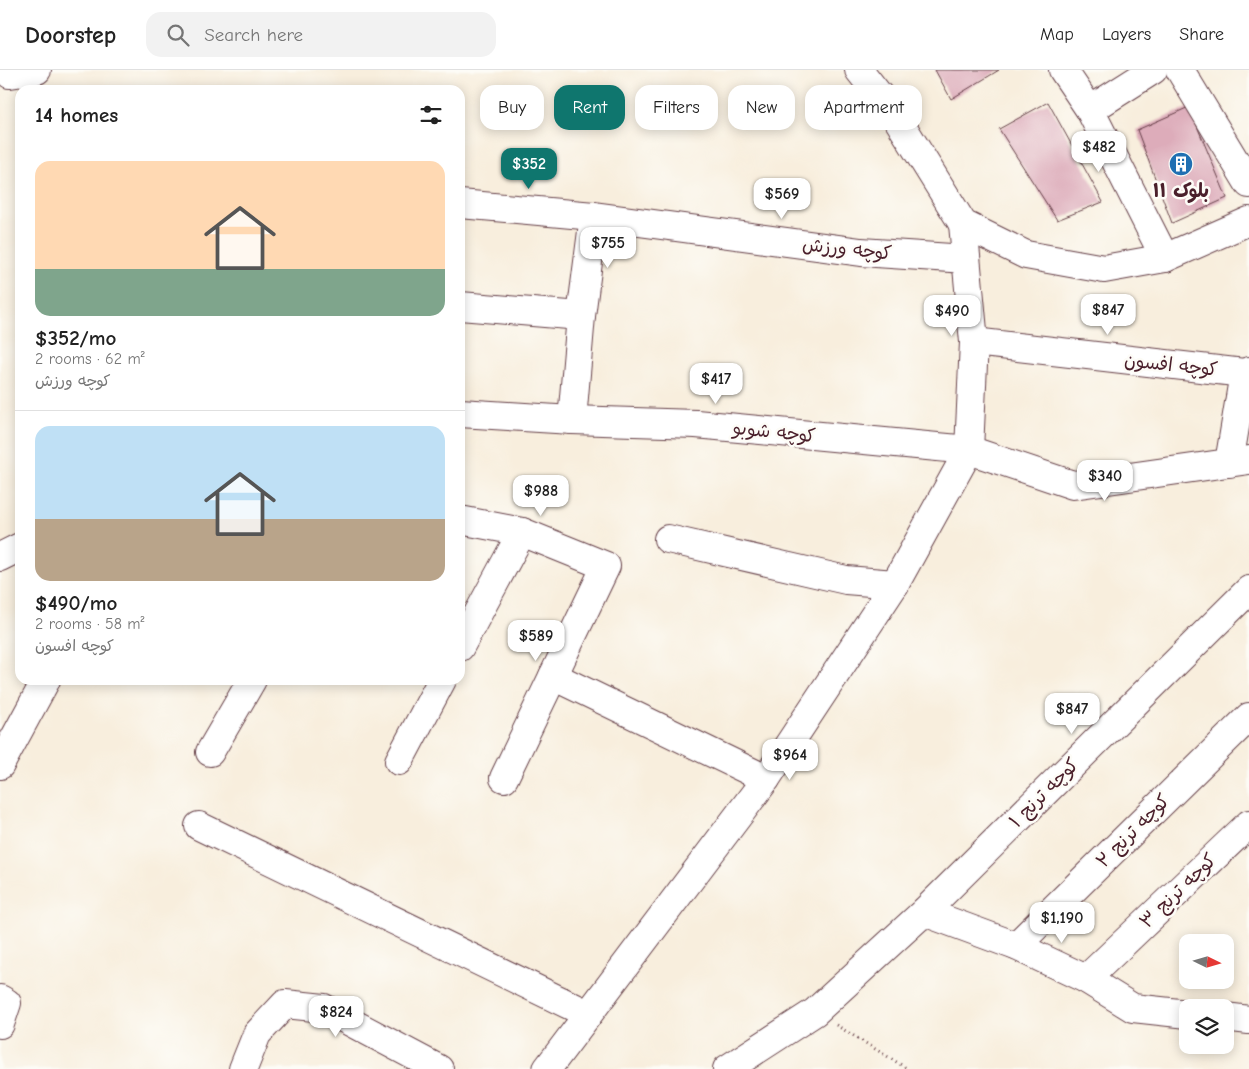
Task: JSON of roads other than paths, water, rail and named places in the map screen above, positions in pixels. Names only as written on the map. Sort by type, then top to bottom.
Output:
[{"type":"street","points":[[7,70],[10,74],[37,70]]},
{"type":"street","points":[[548,1069],[766,779],[895,584],[969,450],[974,342],[964,224],[897,118],[859,70]]},
{"type":"street","points":[[1063,70],[1090,110],[1166,258]]},
{"type":"street","points":[[1090,110],[1153,70]]},
{"type":"street","points":[[1180,70],[1249,184]]},
{"type":"street","name":"کوچه ورزش","points":[[465,204],[594,216],[860,252],[966,259]]},
{"type":"street","points":[[572,420],[581,316],[594,216]]},
{"type":"street","points":[[964,224],[1026,255],[1104,269],[1166,258],[1249,221]]},
{"type":"street","points":[[465,306],[581,316]]},
{"type":"street","name":"کوچه افسون","points":[[974,342],[1247,372]]},
{"type":"street","points":[[1239,462],[1247,372]]},
{"type":"street","name":"کوچه شوبو","points":[[465,413],[572,420],[696,424],[969,450],[1073,485],[1239,462]]},
{"type":"street","points":[[465,521],[522,532],[606,566],[504,778]]},
{"type":"street","points":[[465,638],[522,532]]},
{"type":"street","points":[[668,539],[846,580],[895,584]]},
{"type":"street","points":[[0,557],[15,550]]},
{"type":"street","name":"کوچه ترنج ۱","points":[[727,1069],[815,1012],[924,912],[1249,590]]},
{"type":"street","points":[[552,676],[766,779]]},
{"type":"street","points":[[0,765],[43,685]]},
{"type":"street","points":[[210,752],[249,685]]},
{"type":"street","points":[[399,761],[439,685]]},
{"type":"street","name":"کوچه ترنج ۲","points":[[1016,946],[1249,717]]},
{"type":"street","name":"کوچه ترنج ۳","points":[[1086,979],[1249,824]]},
{"type":"street","points":[[199,826],[588,1014]]},
{"type":"street","points":[[924,912],[1016,946],[1086,979],[1133,1008],[1179,1013]]},
{"type":"street","points":[[0,1000],[7,1003],[0,1024]]},
{"type":"street","points":[[243,1069],[257,1034],[285,1004],[324,1008],[439,1069]]},
{"type":"street","points":[[1234,1018],[1249,1020]]},
{"type":"place","name":"بلوک ۱۱","points":[[1181,164]]}]
